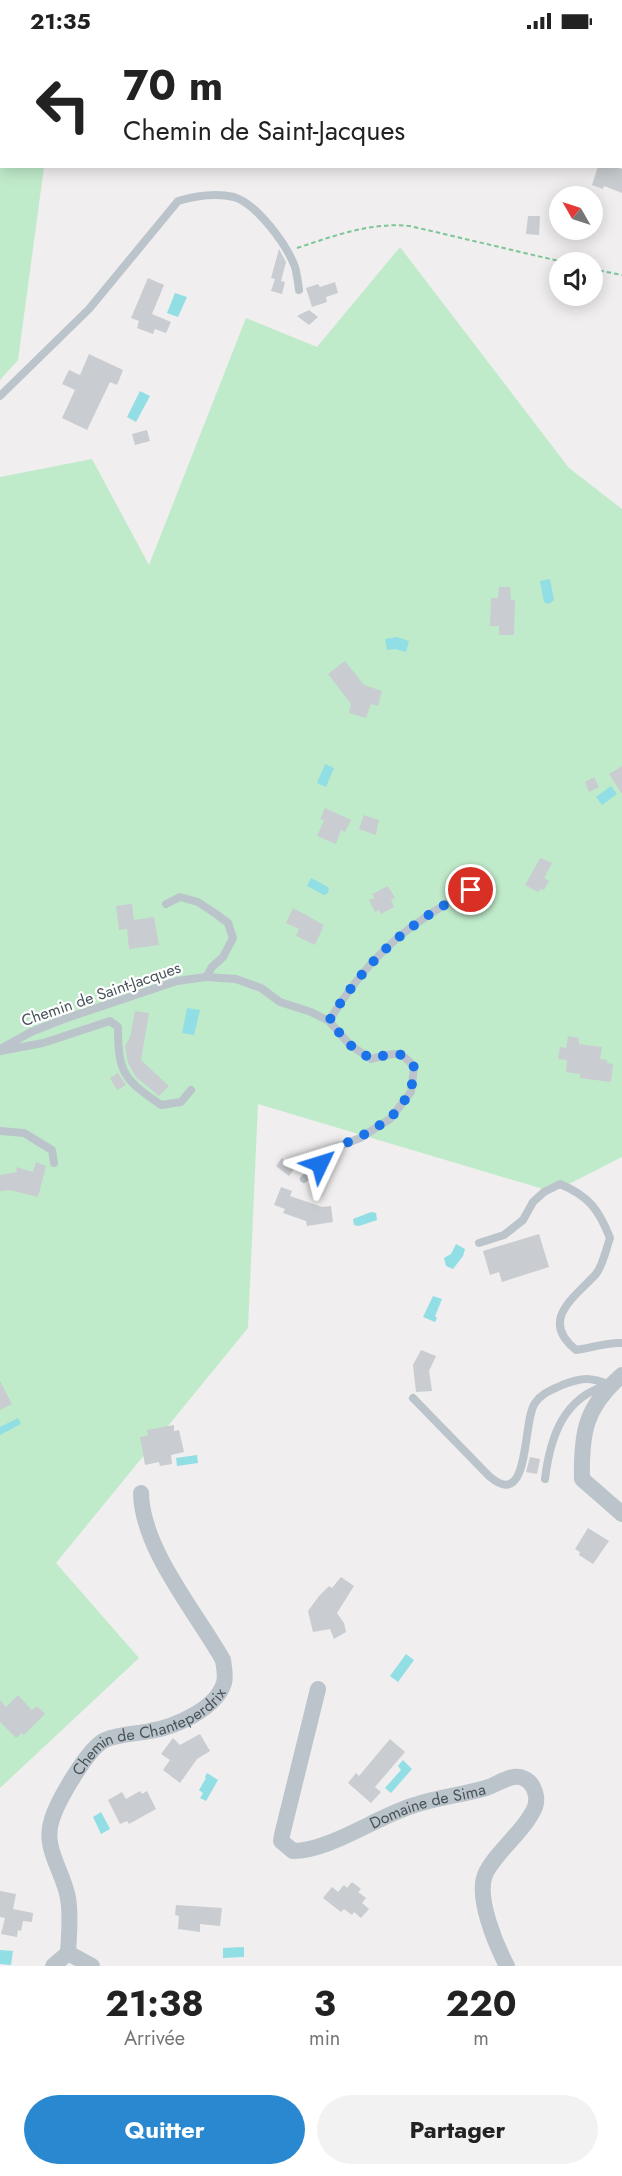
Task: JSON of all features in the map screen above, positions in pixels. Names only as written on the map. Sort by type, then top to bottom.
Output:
[{"type":"street","points":[[617,1380],[590,1413],[581,1446],[582,1479],[622,1514]]},
{"type":"street","name":"Chemin de Chanteperdrix","points":[[68,1953],[69,1900],[48,1839],[52,1819],[69,1784],[96,1746],[106,1740],[151,1731],[197,1715],[216,1698],[224,1682],[223,1660],[149,1536],[141,1509],[141,1493]]},
{"type":"street","name":"Domaine de Sima","points":[[318,1689],[281,1841],[293,1851],[321,1847],[416,1804],[487,1788],[514,1777],[529,1782],[534,1789],[537,1800],[534,1811],[484,1877],[484,1907],[498,1948],[507,1966]]},
{"type":"street","points":[[53,1966],[68,1953],[92,1966]]},
{"type":"lane","points":[[0,396],[89,309],[178,201],[192,197],[236,198],[260,214],[287,251],[295,268],[299,290]]},
{"type":"lane","points":[[329,1021],[348,990],[381,953],[422,919],[471,890]]},
{"type":"lane","points":[[166,904],[180,897],[198,902],[228,923],[233,938],[223,957],[206,976]]},
{"type":"lane","name":"Chemin de Saint-Jacques","points":[[0,1050],[31,1032],[64,1019],[177,981],[206,976],[236,979],[261,988],[280,1002],[311,1012],[329,1021],[350,1045],[371,1059],[396,1053],[406,1055],[414,1067],[411,1092],[390,1119],[360,1137],[337,1147],[304,1179]]},
{"type":"lane","points":[[0,1050],[43,1043],[110,1021],[118,1027],[121,1069],[129,1080],[161,1105],[181,1102],[191,1090]]},
{"type":"lane","points":[[0,1131],[24,1133],[52,1150],[54,1163]]},
{"type":"lane","points":[[479,1243],[504,1235],[523,1220],[533,1202],[544,1192],[560,1184],[589,1201],[601,1216],[610,1238],[597,1272],[584,1284],[561,1315],[559,1330],[567,1343],[576,1350],[592,1348],[608,1342],[622,1343]]},
{"type":"lane","points":[[413,1398],[489,1476],[497,1483],[507,1485],[517,1480],[523,1465],[529,1415],[534,1404],[543,1394],[582,1378],[617,1380]]},
{"type":"lane","points":[[545,1479],[551,1445],[558,1426],[566,1414],[579,1399],[591,1390],[617,1380]]},
{"type":"path","points":[[287,251],[351,231],[388,224],[410,226],[549,259]]},
{"type":"path","points":[[603,271],[622,275]]},
{"type":"green space","points":[[0,168],[44,168],[18,360],[0,380]]},
{"type":"green space","points":[[400,247],[569,468],[622,509],[622,1157],[553,1192],[258,1104],[248,1328],[56,1563],[139,1658],[0,1788],[0,477],[92,459],[149,565],[246,318],[317,347]]},
{"type":"water","points":[[175,293],[187,297],[178,317],[167,313]]},
{"type":"water","points":[[140,391],[150,396],[136,422],[127,417]]},
{"type":"water","points":[[550,579],[554,600],[549,604],[544,602],[540,581]]},
{"type":"water","points":[[397,637],[409,641],[406,652],[395,649],[387,650],[385,639]]},
{"type":"water","points":[[325,764],[334,768],[326,787],[317,783]]},
{"type":"water","points":[[611,786],[617,794],[602,805],[596,797]]},
{"type":"water","points":[[311,878],[328,887],[327,894],[324,895],[307,886]]},
{"type":"water","points":[[187,1008],[200,1010],[194,1035],[182,1033]]},
{"type":"water","points":[[371,1212],[376,1213],[377,1220],[359,1226],[354,1225],[353,1219]]},
{"type":"water","points":[[456,1244],[465,1249],[463,1256],[453,1269],[446,1266],[444,1258],[451,1254]]},
{"type":"water","points":[[433,1296],[442,1299],[435,1322],[423,1317]]},
{"type":"water","points":[[18,1418],[21,1424],[0,1435],[0,1427]]},
{"type":"water","points":[[197,1455],[198,1463],[177,1466],[176,1458]]},
{"type":"water","points":[[406,1654],[414,1660],[398,1682],[390,1676]]},
{"type":"water","points":[[403,1760],[412,1769],[391,1793],[385,1788],[401,1770],[398,1766]]},
{"type":"water","points":[[207,1773],[218,1780],[206,1801],[200,1798],[203,1793],[199,1790]]},
{"type":"water","points":[[101,1812],[110,1829],[101,1834],[93,1817]]},
{"type":"water","points":[[244,1947],[244,1957],[223,1958],[223,1948]]},
{"type":"water","points":[[0,1950],[13,1951],[11,1965],[0,1964]]},
{"type":"building","points":[[597,168],[622,169],[622,193],[604,186],[603,189],[603,186],[592,185]]},
{"type":"building","points":[[528,216],[540,216],[539,235],[526,234]]},
{"type":"building","points":[[279,249],[286,262],[281,281],[285,282],[282,294],[271,291],[275,279],[271,278]]},
{"type":"building","points":[[148,278],[164,285],[152,314],[171,322],[166,333],[155,329],[153,334],[137,328],[139,321],[131,318]]},
{"type":"building","points":[[335,282],[338,293],[326,297],[327,302],[312,307],[306,288],[318,284],[320,287]]},
{"type":"building","points":[[309,310],[318,317],[309,325],[297,316]]},
{"type":"building","points":[[89,354],[123,370],[117,385],[110,382],[87,430],[62,418],[75,390],[62,384],[69,370],[80,375]]},
{"type":"building","points":[[147,430],[150,441],[135,445],[132,434]]},
{"type":"building","points":[[499,587],[510,587],[511,600],[515,600],[514,635],[499,635],[499,626],[490,626],[491,598],[498,598]]},
{"type":"building","points":[[345,661],[364,685],[382,691],[378,706],[371,704],[366,718],[349,713],[351,704],[328,674]]},
{"type":"building","points":[[622,766],[622,794],[609,774]]},
{"type":"building","points":[[594,777],[599,787],[589,792],[585,782]]},
{"type":"building","points":[[325,808],[351,820],[345,832],[341,830],[336,844],[317,836],[324,820],[320,819]]},
{"type":"building","points":[[364,815],[379,820],[376,835],[359,829]]},
{"type":"building","points":[[540,858],[552,863],[544,878],[549,881],[544,890],[541,889],[538,892],[525,885]]},
{"type":"building","points":[[388,886],[395,898],[391,900],[394,907],[381,914],[379,910],[375,912],[369,900],[374,898],[372,894]]},
{"type":"building","points":[[132,904],[134,920],[154,917],[159,945],[129,949],[127,929],[119,930],[116,906]]},
{"type":"building","points":[[293,908],[324,925],[315,945],[296,936],[299,929],[286,923]]},
{"type":"building","points":[[135,1011],[149,1013],[141,1060],[169,1086],[159,1096],[136,1077],[128,1063],[125,1046],[130,1037]]},
{"type":"building","points":[[568,1036],[579,1038],[579,1044],[602,1047],[600,1059],[613,1064],[611,1082],[580,1078],[580,1074],[566,1072],[567,1060],[558,1059],[560,1047],[566,1048]]},
{"type":"building","points":[[118,1073],[126,1085],[117,1090],[110,1078]]},
{"type":"building","points":[[282,1158],[295,1168],[289,1176],[276,1166]]},
{"type":"building","points":[[36,1162],[46,1166],[38,1197],[10,1190],[0,1191],[0,1175],[17,1172],[16,1167],[33,1172]]},
{"type":"building","points":[[281,1187],[292,1191],[290,1196],[322,1207],[331,1206],[333,1222],[307,1226],[306,1221],[283,1213],[285,1209],[274,1205]]},
{"type":"building","points":[[539,1234],[549,1267],[502,1282],[499,1272],[490,1275],[483,1251]]},
{"type":"building","points":[[421,1350],[436,1356],[429,1371],[432,1391],[416,1392],[413,1365]]},
{"type":"building","points":[[0,1381],[12,1404],[0,1410]]},
{"type":"building","points":[[174,1425],[174,1431],[179,1430],[184,1452],[171,1455],[172,1464],[160,1466],[159,1462],[145,1465],[140,1437],[148,1436],[147,1430]]},
{"type":"building","points":[[530,1457],[540,1459],[537,1474],[526,1472]]},
{"type":"building","points":[[588,1528],[609,1541],[593,1564],[579,1555],[580,1552],[575,1549]]},
{"type":"building","points":[[341,1577],[354,1586],[337,1613],[344,1623],[346,1632],[334,1639],[330,1629],[313,1632],[308,1611],[319,1596],[329,1586],[332,1588]]},
{"type":"building","points":[[18,1695],[32,1710],[37,1706],[45,1714],[24,1735],[22,1733],[16,1738],[0,1722],[0,1700],[6,1707]]},
{"type":"building","points":[[200,1734],[210,1751],[197,1759],[180,1783],[163,1770],[170,1760],[161,1754],[173,1738],[180,1745]]},
{"type":"building","points":[[390,1739],[405,1752],[375,1787],[381,1792],[371,1803],[348,1783],[356,1773],[359,1776]]},
{"type":"building","points":[[140,1791],[142,1794],[147,1791],[156,1809],[129,1824],[127,1821],[120,1824],[108,1800],[122,1792],[126,1799]]},
{"type":"building","points":[[352,1882],[361,1889],[358,1892],[366,1898],[362,1903],[369,1909],[361,1918],[354,1912],[352,1915],[344,1909],[341,1912],[323,1898],[332,1887],[338,1892],[344,1885],[347,1888]]},
{"type":"building","points":[[0,1891],[16,1894],[13,1909],[33,1913],[32,1922],[23,1921],[17,1937],[1,1934],[5,1918],[0,1917]]},
{"type":"building","points":[[176,1905],[222,1908],[220,1926],[200,1924],[200,1932],[178,1929],[179,1916],[175,1915]]},
{"type":"route","points":[[320,1164],[337,1147],[360,1137],[390,1119],[411,1092],[414,1067],[406,1055],[396,1053],[371,1059],[350,1045],[329,1021],[348,990],[381,953],[422,919],[471,890]]}]
